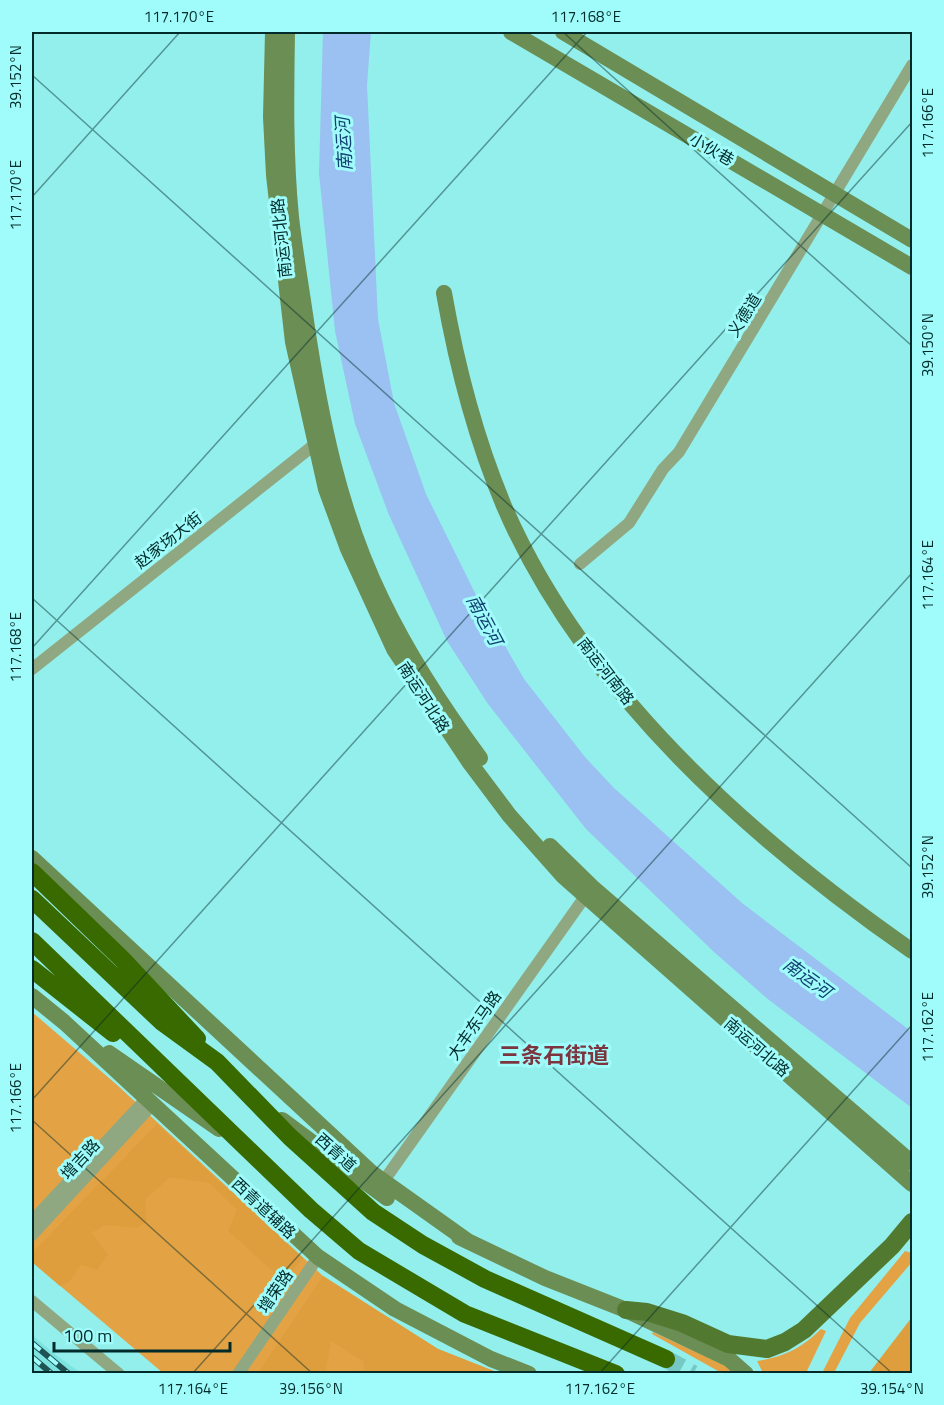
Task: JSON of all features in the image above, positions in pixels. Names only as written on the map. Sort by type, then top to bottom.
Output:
[{"type":"highway","points":[[32,872],[167,1005],[217,1062]]},
{"type":"highway","name":"西青道","points":[[32,899],[162,1022],[217,1062],[290,1137],[373,1212],[423,1245],[485,1279],[666,1359]]},
{"type":"highway","points":[[32,941],[243,1145],[359,1251],[409,1283],[465,1314],[616,1374]]},
{"type":"highway","points":[[32,969],[181,1086]]},
{"type":"main road","points":[[626,1310],[647,1312],[682,1323],[728,1344],[767,1349],[785,1342],[804,1330],[892,1246],[912,1222]]},
{"type":"street","name":"南运河北路","points":[[273,32],[271,117],[274,175],[293,342],[321,443],[351,523],[381,598],[416,666],[515,805],[588,892],[912,1184]]},
{"type":"street","name":"南运河北路","points":[[287,32],[285,120],[291,217],[312,358],[321,443]]},
{"type":"street","name":"小伙巷","points":[[511,32],[912,267]]},
{"type":"street","name":"小伙巷","points":[[563,32],[912,240]]},
{"type":"street","name":"义德道","points":[[580,564],[629,523],[663,470],[679,452],[825,214],[912,65]]},
{"type":"street","name":"南运河南路","points":[[444,293],[455,354],[475,429],[505,507],[545,585],[591,654],[651,728],[705,782],[792,860],[912,951]]},
{"type":"street","name":"赵家场大街","points":[[32,669],[321,443]]},
{"type":"street","points":[[32,858],[383,1182],[469,1242]]},
{"type":"street","name":"南运河北路","points":[[588,892],[912,1163]]},
{"type":"street","name":"大丰东马路","points":[[383,1182],[588,892]]},
{"type":"street","name":"西青道辅路","points":[[32,996],[64,1022],[318,1257],[395,1309],[491,1359],[529,1374]]},
{"type":"street","points":[[64,1022],[243,1145]]},
{"type":"street","points":[[255,1100],[400,1206],[545,1278],[626,1310],[729,1359],[746,1374]]},
{"type":"street","name":"增吉路","points":[[32,1221],[149,1102]]},
{"type":"street","name":"增吉路","points":[[32,1235],[149,1102]]},
{"type":"street","name":"增荣路","points":[[238,1374],[318,1257]]},
{"type":"street","points":[[32,1301],[119,1374]]},
{"type":"shaded area","points":[[32,1012],[116,1084],[323,1276],[438,1349],[499,1373],[163,1373],[32,1262]]},
{"type":"shaded area","points":[[157,1124],[303,1258],[284,1281],[228,1231],[237,1210],[209,1183],[170,1177],[145,1200],[147,1221],[138,1228],[104,1225],[92,1233],[108,1255],[97,1270],[81,1265],[69,1282],[60,1286],[32,1262],[32,1253]]},
{"type":"shaded area","points":[[905,1251],[912,1253],[912,1262],[860,1323],[834,1373],[822,1373],[850,1318]]},
{"type":"shaded area","points":[[323,1276],[438,1349],[499,1373],[339,1373],[364,1370],[364,1362],[331,1341],[326,1370],[315,1374],[258,1373]]},
{"type":"shaded area","points":[[912,1317],[912,1373],[869,1373]]},
{"type":"shaded area","points":[[821,1329],[826,1331],[806,1373],[763,1373],[757,1361],[792,1351]]},
{"type":"shaded area","points":[[653,1332],[724,1365],[735,1373],[717,1373],[718,1371],[652,1334]]},
{"type":"shaded area","points":[[32,1335],[56,1355],[81,1373],[32,1373]]},
{"type":"water","name":"南运河","points":[[323,32],[371,32],[367,85],[378,319],[394,403],[426,494],[475,593],[524,679],[585,757],[614,788],[742,903],[912,1032],[912,1108],[769,1000],[714,952],[586,829],[488,704],[447,641],[389,515],[355,424],[335,331],[319,173]]},
{"type":"tunnel","points":[[666,1359],[693,1374]]},
{"type":"railway","points":[[32,1343],[69,1374]]},
{"type":"railway","points":[[32,1357],[52,1374]]},
{"type":"district","name":"三条石街道","points":[[554,1055]]}]
